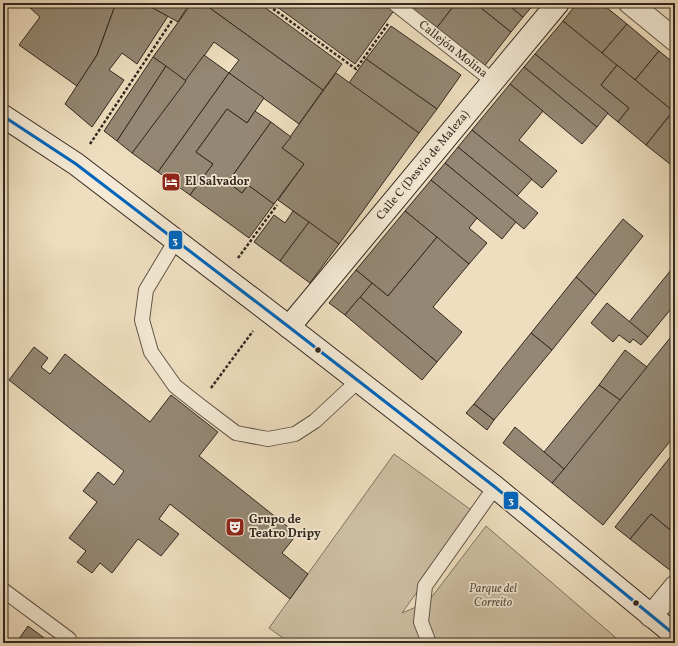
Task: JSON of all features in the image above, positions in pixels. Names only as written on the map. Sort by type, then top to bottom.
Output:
[{"type":"main road","name":"Calle C (Desvío de Maleza)","points":[[289,328],[558,3]]},
{"type":"main road","points":[[630,3],[675,40]]},
{"type":"main road","points":[[3,116],[76,164],[224,277],[495,487],[675,635]]},
{"type":"main road","points":[[651,616],[675,587]]},
{"type":"lane","name":"Callejón Molina","points":[[397,5],[493,81]]},
{"type":"lane","points":[[176,240],[146,290],[142,320],[151,352],[175,386],[199,406],[236,433],[268,439],[295,434],[315,421],[358,381]]},
{"type":"lane","points":[[429,643],[421,622],[425,586],[495,487]]},
{"type":"lane","points":[[3,590],[69,639]]},
{"type":"path","points":[[265,3],[356,69],[397,5]]},
{"type":"path","points":[[76,164],[173,19]]},
{"type":"path","points":[[224,277],[277,205]]},
{"type":"path","points":[[199,406],[268,311]]},
{"type":"green space","name":"Parque del Correito","points":[[394,454],[474,512],[402,613],[428,602],[486,526],[622,643],[290,643],[269,628]]},
{"type":"building","points":[[30,3],[116,3],[97,55],[77,86],[19,45],[40,17],[29,7]]},
{"type":"building","points":[[116,3],[144,3],[168,16],[137,64],[122,53],[109,70],[124,80],[92,127],[65,104],[97,55]]},
{"type":"building","points":[[144,3],[190,3],[178,22]]},
{"type":"building","points":[[192,3],[203,3],[323,90],[299,124],[229,73],[239,60],[214,42],[186,81],[153,57]]},
{"type":"building","points":[[213,3],[259,3],[342,64],[323,90],[210,8]]},
{"type":"building","points":[[272,3],[387,3],[395,9],[355,64]]},
{"type":"building","points":[[402,3],[456,3],[435,30]]},
{"type":"building","points":[[456,3],[475,3],[511,32],[483,68],[435,30]]},
{"type":"building","points":[[475,3],[506,3],[523,17],[511,32]]},
{"type":"building","points":[[506,3],[535,3],[523,17]]},
{"type":"building","points":[[577,3],[601,3],[627,24],[602,53],[563,21]]},
{"type":"building","points":[[563,21],[617,65],[601,85],[629,108],[618,122],[535,54]]},
{"type":"building","points":[[627,24],[659,51],[635,80],[602,53]]},
{"type":"building","points":[[391,26],[461,75],[437,109],[366,59]]},
{"type":"building","points":[[659,51],[675,64],[675,109],[673,111],[635,80]]},
{"type":"building","points":[[535,54],[608,113],[597,127],[524,67]]},
{"type":"building","points":[[204,55],[229,73],[158,172],[132,153]]},
{"type":"building","points":[[153,57],[166,66],[117,141],[104,131]]},
{"type":"building","points":[[366,59],[437,109],[419,133],[349,83]]},
{"type":"building","points":[[617,65],[673,111],[646,145],[618,122],[629,108],[601,85]]},
{"type":"building","points":[[166,66],[186,81],[132,153],[117,141]]},
{"type":"building","points":[[524,67],[597,127],[582,144],[510,84]]},
{"type":"building","points":[[229,73],[264,98],[247,123],[227,109],[196,152],[213,164],[190,195],[158,172]]},
{"type":"building","points":[[336,73],[419,133],[339,244],[278,200],[304,164],[282,148]]},
{"type":"building","points":[[510,84],[543,111],[519,140],[557,171],[542,188],[472,130]]},
{"type":"building","points":[[227,109],[247,123],[255,111],[271,122],[228,182],[242,193],[248,185],[274,204],[249,238],[190,195],[213,164],[196,152]]},
{"type":"building","points":[[675,109],[675,168],[646,145]]},
{"type":"building","points":[[271,122],[291,137],[282,148],[304,164],[274,204],[248,185],[242,193],[228,182]]},
{"type":"building","points":[[472,130],[532,179],[517,196],[458,147]]},
{"type":"building","points":[[458,147],[538,213],[524,229],[445,163]]},
{"type":"building","points":[[445,163],[516,222],[502,239],[431,180]]},
{"type":"building","points":[[431,180],[477,218],[469,228],[487,243],[469,264],[405,211]]},
{"type":"building","points":[[293,211],[309,222],[280,261],[254,242],[274,215],[285,223]]},
{"type":"building","points":[[405,211],[437,237],[388,296],[356,270]]},
{"type":"building","points":[[623,219],[643,236],[596,295],[576,277]]},
{"type":"building","points":[[309,222],[339,244],[310,283],[280,261]]},
{"type":"building","points":[[437,237],[469,264],[433,307],[462,332],[437,362],[360,297],[372,283],[388,296]]},
{"type":"building","points":[[675,265],[675,304],[648,337],[629,322]]},
{"type":"building","points":[[356,270],[372,283],[345,315],[329,303]]},
{"type":"building","points":[[576,277],[596,295],[552,350],[531,333]]},
{"type":"building","points":[[360,297],[437,362],[422,380],[345,315]]},
{"type":"building","points":[[607,303],[648,337],[641,345],[633,339],[630,343],[619,335],[613,342],[591,323]]},
{"type":"building","points":[[675,332],[675,435],[603,525],[552,483]]},
{"type":"building","points":[[531,333],[552,350],[494,420],[474,404]]},
{"type":"building","points":[[34,347],[48,358],[41,367],[50,374],[65,354],[150,422],[171,395],[218,432],[199,456],[297,534],[282,553],[308,574],[290,599],[170,504],[159,519],[179,534],[161,556],[138,539],[112,573],[100,563],[92,573],[77,562],[86,551],[69,538],[97,502],[83,491],[98,472],[114,485],[124,471],[9,380]]},
{"type":"building","points":[[625,350],[647,367],[620,400],[599,385]]},
{"type":"building","points":[[599,385],[620,400],[564,469],[544,452]]},
{"type":"building","points":[[474,404],[494,420],[487,430],[466,413]]},
{"type":"building","points":[[515,427],[564,469],[552,483],[503,443]]},
{"type":"building","points":[[675,451],[675,521],[669,529],[651,514],[630,539],[615,527]]},
{"type":"building","points":[[651,514],[675,534],[675,565],[671,571],[630,539]]},
{"type":"building","points":[[28,626],[47,640],[45,643],[16,643]]},
{"type":"transit line","name":"3","points":[[3,116],[76,164],[289,327],[495,487],[675,635]]},
{"type":"place","name":"El Salvador","points":[[171,182]]},
{"type":"place","name":"Grupo de Teatro Dripy","points":[[235,527]]}]
